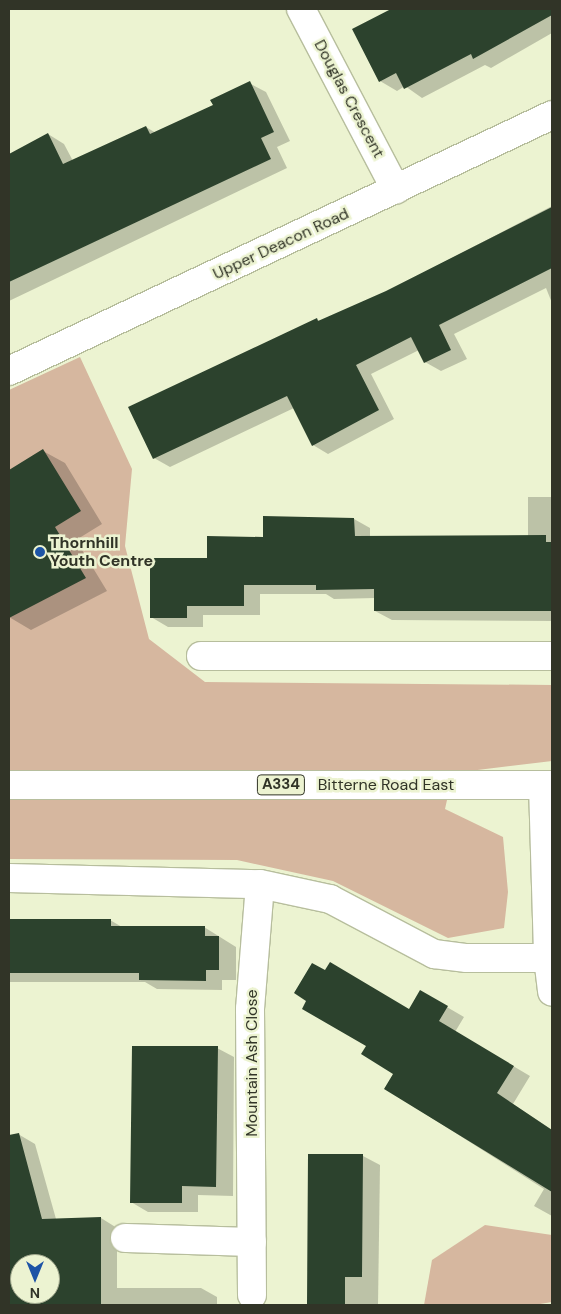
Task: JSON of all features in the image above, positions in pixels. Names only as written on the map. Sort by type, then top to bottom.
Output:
[{"type":"street","name":"Douglas Crescent","points":[[302,9],[396,190]]},
{"type":"street","name":"Upper Deacon Road","points":[[9,371],[552,115]]},
{"type":"street","points":[[201,656],[552,656]]},
{"type":"street","name":"Bitterne Road East","points":[[9,785],[547,785]]},
{"type":"street","points":[[547,785],[548,958],[552,992]]},
{"type":"street","points":[[9,878],[260,884],[330,899],[434,954],[467,958],[548,958]]},
{"type":"street","name":"Mountain Ash Close","points":[[252,1295],[250,1009],[260,884]]},
{"type":"street","points":[[125,1238],[252,1242]]},
{"type":"shaded area","points":[[80,357],[132,469],[125,546],[149,639],[205,682],[552,685],[552,761],[453,773],[445,809],[503,837],[508,892],[504,928],[448,938],[333,881],[237,860],[9,859],[9,390]]},
{"type":"shaded area","points":[[485,1225],[552,1235],[552,1302],[534,1305],[424,1305],[432,1260]]},
{"type":"building","points":[[391,9],[552,9],[552,15],[473,59],[471,54],[404,89],[396,73],[379,82],[352,29]]},
{"type":"building","points":[[250,81],[274,132],[261,138],[271,159],[9,282],[9,154],[48,133],[63,164],[146,126],[150,134],[213,105],[210,100]]},
{"type":"building","points":[[552,207],[552,268],[439,325],[451,350],[424,363],[411,337],[356,365],[379,410],[312,446],[287,396],[153,459],[128,407],[317,318],[318,321],[386,291]]},
{"type":"building","name":"Thornhill Youth Centre","points":[[43,449],[81,511],[55,527],[86,578],[9,618],[9,470]]},
{"type":"building","points":[[263,516],[354,518],[355,536],[546,535],[546,542],[552,542],[552,611],[374,611],[374,589],[316,590],[316,585],[244,585],[244,606],[187,606],[187,618],[150,618],[150,558],[207,558],[207,536],[263,537]]},
{"type":"building","points":[[9,919],[111,919],[111,926],[205,926],[205,936],[219,936],[219,970],[206,970],[206,981],[139,980],[139,973],[9,973]]},
{"type":"building","points":[[330,962],[409,1009],[420,990],[448,1006],[439,1021],[514,1066],[497,1093],[552,1130],[552,1192],[384,1089],[393,1074],[361,1054],[366,1046],[302,1009],[306,1001],[294,993],[312,963],[325,970]]},
{"type":"building","points":[[132,1046],[218,1046],[216,1187],[182,1186],[182,1203],[130,1203]]},
{"type":"building","points":[[19,1133],[42,1219],[101,1217],[101,1305],[9,1305],[9,1135]]},
{"type":"building","points":[[308,1154],[363,1154],[362,1277],[345,1277],[345,1305],[307,1305]]},
{"type":"place","name":"Thornhill Youth Centre","points":[[40,552]]}]
